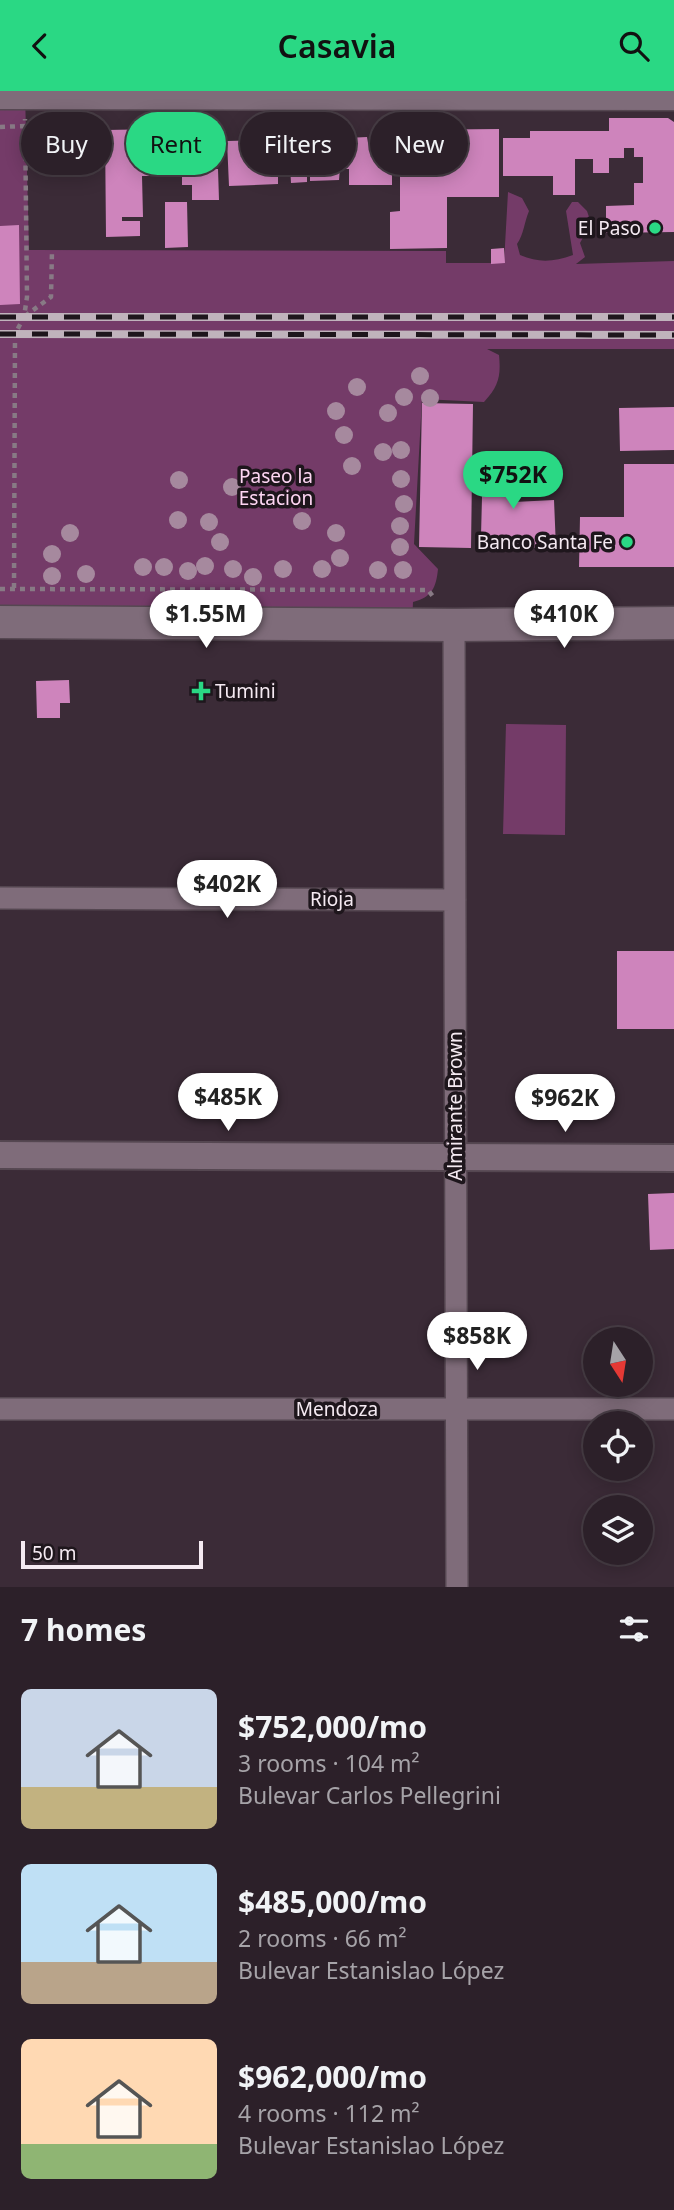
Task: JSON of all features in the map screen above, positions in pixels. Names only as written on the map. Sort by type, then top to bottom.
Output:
[{"type":"main road","points":[[13,93],[674,94]]},
{"type":"main road","points":[[0,622],[454,625],[674,623]]},
{"type":"street","name":"Almirante Brown","points":[[454,625],[457,1587]]},
{"type":"street","name":"Rioja","points":[[0,898],[455,900]]},
{"type":"street","points":[[0,1155],[674,1157]]},
{"type":"street","name":"Mendoza","points":[[0,1409],[674,1409]]},
{"type":"path","points":[[13,93],[21,113]]},
{"type":"path","points":[[0,127],[21,126]]},
{"type":"path","points":[[14,588],[15,334],[24,317],[27,297],[27,175]]},
{"type":"path","points":[[24,317],[51,297],[52,250]]},
{"type":"path","points":[[0,589],[428,590],[454,625]]},
{"type":"green space","name":"Paseo la Estacion","points":[[0,93],[25,93],[25,112],[21,112],[21,175],[27,175],[29,250],[446,251],[446,263],[504,263],[508,192],[522,198],[529,211],[517,244],[520,255],[552,260],[573,255],[566,211],[572,202],[578,202],[587,211],[591,223],[580,243],[585,257],[576,264],[674,261],[674,349],[487,349],[499,355],[500,369],[496,386],[484,402],[422,399],[414,544],[438,569],[432,591],[413,602],[412,625],[0,622]]},
{"type":"green space","points":[[506,724],[566,725],[565,835],[503,834]]},
{"type":"building","points":[[609,118],[668,118],[674,122],[674,232],[606,233],[606,206],[634,205],[634,183],[643,183],[643,157],[634,157],[634,148],[624,148],[624,158],[609,158],[609,173],[593,173],[593,159],[575,159],[575,195],[553,195],[553,176],[503,176],[503,138],[530,138],[530,131],[609,131]]},
{"type":"building","points":[[468,129],[499,129],[499,197],[447,197],[447,248],[390,249],[390,212],[400,211],[400,175],[468,175]]},
{"type":"building","points":[[112,130],[126,130],[126,175],[164,175],[142,176],[143,217],[122,217],[122,221],[140,221],[140,236],[106,237],[105,175],[112,175]]},
{"type":"building","points":[[367,137],[370,175],[392,175],[392,185],[349,185],[349,175],[356,175],[356,138]]},
{"type":"building","points":[[227,141],[240,141],[240,175],[278,175],[278,184],[229,186]]},
{"type":"building","points":[[182,175],[218,175],[219,200],[192,200],[192,185],[182,185]]},
{"type":"building","points":[[291,175],[307,175],[307,182],[291,183]]},
{"type":"building","points":[[310,175],[339,175],[339,180],[310,181]]},
{"type":"building","points":[[165,202],[187,202],[188,247],[165,248]]},
{"type":"building","points":[[19,225],[20,304],[0,305],[0,226]]},
{"type":"building","points":[[504,248],[505,263],[491,264],[491,249]]},
{"type":"building","points":[[422,403],[473,404],[471,548],[419,547]]},
{"type":"building","points":[[674,407],[674,450],[620,451],[619,408]]},
{"type":"building","points":[[513,458],[514,502],[554,500],[556,548],[490,547],[490,536],[481,536],[483,459]]},
{"type":"building","name":"Banco Santa Fe","points":[[624,464],[674,464],[674,567],[579,567],[580,517],[624,517]]},
{"type":"building","points":[[69,680],[70,703],[60,703],[60,718],[37,718],[36,681]]},
{"type":"building","points":[[617,951],[674,951],[674,1029],[617,1029]]},
{"type":"building","points":[[674,1193],[674,1249],[650,1250],[648,1194]]},
{"type":"railway","points":[[0,317],[674,317]]},
{"type":"railway","points":[[0,334],[674,335]]},
{"type":"place","name":"El Paso","points":[[655,228]]},
{"type":"place","name":"Banco Santa Fe","points":[[627,542]]},
{"type":"place","name":"Tumini","points":[[201,691]]}]
